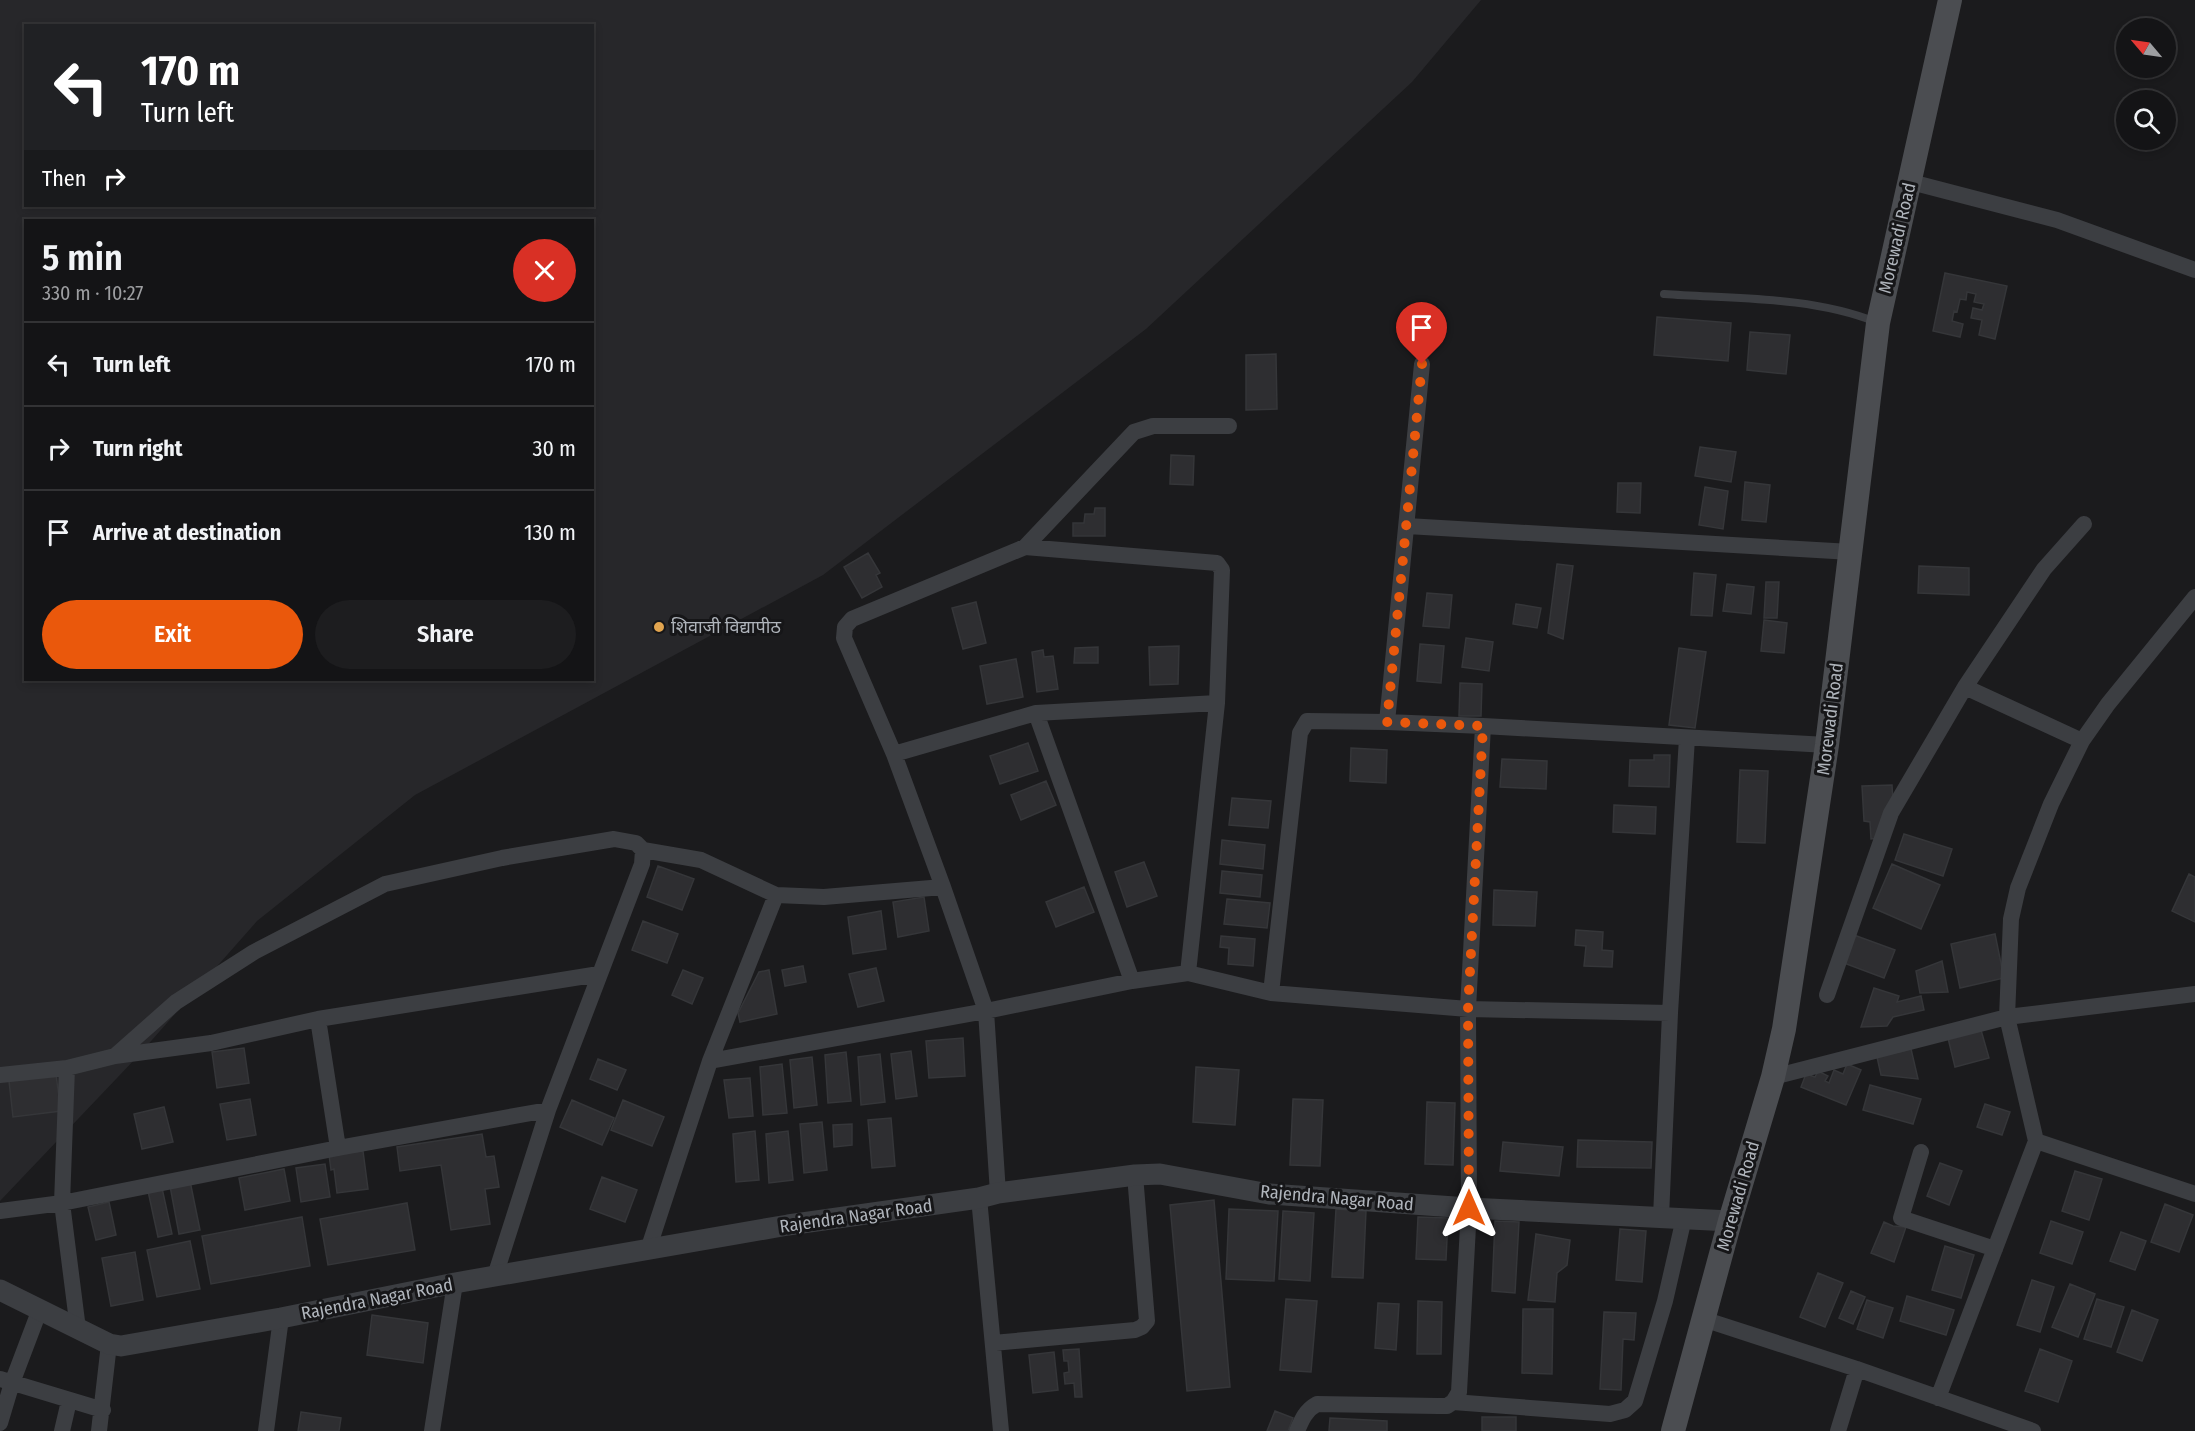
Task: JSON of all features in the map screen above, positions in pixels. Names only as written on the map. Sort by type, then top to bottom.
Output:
[{"type":"main road","name":"Morewadi Road","points":[[1673,1431],[1730,1221],[1773,1077],[1784,1029],[1827,745],[1878,323],[1950,0]]},
{"type":"street","points":[[1911,182],[2057,220],[2194,265]]},
{"type":"street","points":[[1387,722],[1422,364]]},
{"type":"street","points":[[1001,1431],[993,1343],[988,1196],[986,1011],[944,887],[894,754],[844,638],[845,627],[852,619],[1025,547],[1134,432],[1153,426],[1229,426]]},
{"type":"street","points":[[1827,995],[1891,813],[1965,687],[2044,569],[2084,524]]},
{"type":"street","points":[[1407,526],[1851,552]]},
{"type":"street","points":[[1025,547],[1217,563],[1222,570],[1217,703],[1188,973]]},
{"type":"street","points":[[1938,1398],[2036,1141],[2007,1017],[2012,919],[2018,888],[2051,804],[2082,741],[2108,704],[2193,604]]},
{"type":"street","points":[[1965,687],[2082,741]]},
{"type":"street","points":[[894,754],[1036,713],[1217,703]]},
{"type":"street","points":[[1036,713],[1132,981]]},
{"type":"street","points":[[1271,993],[1300,733],[1307,721],[1483,726],[1827,745]]},
{"type":"street","points":[[1297,1431],[1309,1408],[1317,1404],[1448,1406],[1459,1392],[1469,1208],[1468,1009],[1483,726]]},
{"type":"street","points":[[1661,1217],[1670,1013],[1687,738]]},
{"type":"street","points":[[115,1056],[176,1002],[254,952],[385,884],[502,858],[614,839],[636,843],[643,850],[701,860],[776,895],[824,897],[944,887]]},
{"type":"street","points":[[495,1276],[548,1110],[642,864],[643,850]]},
{"type":"street","points":[[648,1250],[710,1061],[776,895]]},
{"type":"street","points":[[710,1061],[986,1011],[1132,981],[1188,973],[1271,993],[1468,1009],[1670,1013]]},
{"type":"street","points":[[0,1075],[67,1068],[115,1056],[211,1043],[318,1019],[599,974]]},
{"type":"street","points":[[1773,1077],[2007,1017],[2195,994]]},
{"type":"street","points":[[318,1019],[338,1148]]},
{"type":"street","points":[[67,1068],[62,1203],[78,1329]]},
{"type":"street","points":[[0,1210],[62,1203],[338,1148],[548,1110]]},
{"type":"street","points":[[2036,1141],[2195,1194]]},
{"type":"street","points":[[1921,1152],[1901,1218],[1995,1249]]},
{"type":"street","name":"Rajendra Nagar Road","points":[[0,1290],[109,1344],[121,1346],[281,1318],[455,1283],[788,1225],[1135,1175],[1160,1174],[1269,1194],[1469,1208],[1730,1221]]},
{"type":"street","points":[[993,1343],[1135,1330],[1142,1327],[1147,1321],[1135,1175]]},
{"type":"street","points":[[1453,1402],[1610,1414],[1625,1410],[1635,1401],[1665,1301],[1684,1218]]},
{"type":"street","points":[[432,1431],[455,1283]]},
{"type":"street","points":[[0,1423],[6,1381],[40,1309]]},
{"type":"street","points":[[266,1431],[281,1318]]},
{"type":"street","points":[[1703,1319],[2032,1431]]},
{"type":"street","points":[[99,1431],[109,1344]]},
{"type":"street","points":[[1838,1431],[1857,1370]]},
{"type":"street","points":[[6,1381],[103,1410]]},
{"type":"street","points":[[62,1431],[69,1401]]},
{"type":"lane","points":[[1664,294],[1819,305],[1854,313],[1878,323]]},
{"type":"shaded area","name":"शिवाजी विद्यापीठ","points":[[0,0],[1481,0],[1412,82],[1146,329],[823,575],[415,795],[257,921],[137,1057],[0,1201]]},
{"type":"building","points":[[1945,273],[2007,286],[1995,339],[1979,335],[1982,320],[1971,318],[1973,308],[1982,310],[1984,304],[1974,302],[1976,294],[1967,292],[1966,300],[1960,299],[1952,321],[1963,324],[1960,337],[1933,331]]},
{"type":"building","points":[[1657,317],[1731,323],[1728,361],[1654,355]]},
{"type":"building","points":[[1750,332],[1790,335],[1786,374],[1747,370]]},
{"type":"building","points":[[1276,354],[1277,409],[1246,410],[1246,355]]},
{"type":"building","points":[[1700,447],[1736,452],[1731,482],[1695,476]]},
{"type":"building","points":[[1171,455],[1194,456],[1193,485],[1170,484]]},
{"type":"building","points":[[1745,482],[1770,485],[1766,522],[1742,520]]},
{"type":"building","points":[[1618,483],[1641,483],[1640,513],[1617,512]]},
{"type":"building","points":[[1705,487],[1728,491],[1723,529],[1699,525]]},
{"type":"building","points":[[1095,508],[1105,508],[1105,536],[1073,536],[1073,523],[1084,523],[1085,514],[1094,514]]},
{"type":"building","points":[[868,553],[880,573],[876,575],[882,587],[862,598],[844,567]]},
{"type":"building","points":[[1557,564],[1573,566],[1563,639],[1548,633]]},
{"type":"building","points":[[1919,566],[1969,568],[1969,595],[1918,593]]},
{"type":"building","points":[[1694,573],[1716,575],[1712,616],[1691,615]]},
{"type":"building","points":[[1766,582],[1779,582],[1777,618],[1764,618]]},
{"type":"building","points":[[1727,584],[1754,587],[1751,614],[1723,611]]},
{"type":"building","points":[[1427,593],[1452,595],[1449,628],[1423,626]]},
{"type":"building","points":[[976,602],[986,643],[963,649],[952,608]]},
{"type":"building","points":[[1516,604],[1541,608],[1537,628],[1513,624]]},
{"type":"building","points":[[1764,620],[1787,623],[1784,653],[1761,651]]},
{"type":"building","points":[[1466,638],[1493,642],[1489,671],[1462,667]]},
{"type":"building","points":[[1420,644],[1444,646],[1441,683],[1417,681]]},
{"type":"building","points":[[1179,646],[1178,684],[1150,685],[1149,647]]},
{"type":"building","points":[[1098,647],[1098,663],[1074,663],[1075,648]]},
{"type":"building","points":[[1679,648],[1706,652],[1695,728],[1669,725]]},
{"type":"building","points":[[1043,650],[1044,657],[1053,656],[1058,689],[1037,692],[1032,652]]},
{"type":"building","points":[[1016,659],[1023,697],[987,704],[980,666]]},
{"type":"building","points":[[1460,683],[1482,684],[1481,716],[1459,716]]},
{"type":"building","points":[[1028,743],[1038,771],[1000,784],[990,756]]},
{"type":"building","points":[[1351,748],[1387,750],[1386,783],[1350,781]]},
{"type":"building","points":[[1654,755],[1670,755],[1669,787],[1629,786],[1630,760],[1654,760]]},
{"type":"building","points":[[1502,759],[1547,761],[1546,789],[1500,787]]},
{"type":"building","points":[[1740,770],[1768,771],[1765,843],[1737,842]]},
{"type":"building","points":[[1046,781],[1056,805],[1021,820],[1011,795]]},
{"type":"building","points":[[1892,785],[1893,802],[1879,838],[1871,839],[1870,822],[1864,821],[1862,786]]},
{"type":"building","points":[[1232,798],[1271,801],[1268,828],[1229,825]]},
{"type":"building","points":[[1614,805],[1656,807],[1655,834],[1613,832]]},
{"type":"building","points":[[1904,834],[1952,849],[1943,876],[1895,860]]},
{"type":"building","points":[[1222,840],[1265,845],[1263,869],[1220,864]]},
{"type":"building","points":[[1144,862],[1157,896],[1127,907],[1115,872]]},
{"type":"building","points":[[1892,864],[1940,885],[1921,929],[1873,908]]},
{"type":"building","points":[[658,866],[694,879],[682,910],[647,897]]},
{"type":"building","points":[[1222,871],[1262,875],[1260,897],[1220,893]]},
{"type":"building","points":[[2189,874],[2195,877],[2195,922],[2172,911]]},
{"type":"building","points":[[1084,887],[1094,912],[1056,927],[1046,902]]},
{"type":"building","points":[[1494,890],[1537,892],[1535,926],[1493,925]]},
{"type":"building","points":[[924,897],[929,931],[898,937],[893,902]]},
{"type":"building","points":[[1227,899],[1270,903],[1267,928],[1224,924]]},
{"type":"building","points":[[881,911],[886,949],[853,954],[848,917]]},
{"type":"building","points":[[643,921],[678,934],[667,963],[632,950]]},
{"type":"building","points":[[1576,930],[1603,932],[1602,950],[1613,951],[1612,967],[1584,966],[1586,946],[1575,945]]},
{"type":"building","points":[[1995,934],[2004,978],[1960,988],[1951,944]]},
{"type":"building","points":[[1854,935],[1895,950],[1884,978],[1844,963]]},
{"type":"building","points":[[1221,936],[1255,939],[1253,966],[1228,964],[1229,948],[1220,947]]},
{"type":"building","points":[[1942,961],[1948,992],[1920,993],[1916,971]]},
{"type":"building","points":[[803,966],[806,982],[785,986],[782,970]]},
{"type":"building","points":[[876,968],[884,1001],[858,1007],[849,974]]},
{"type":"building","points":[[683,970],[703,978],[692,1004],[672,995]]},
{"type":"building","points":[[769,970],[777,1014],[740,1022],[738,1013],[759,972]]},
{"type":"building","points":[[1874,988],[1899,996],[1897,1002],[1921,996],[1924,1010],[1893,1017],[1887,1026],[1861,1027]]},
{"type":"building","points":[[1981,1030],[1989,1058],[1955,1067],[1948,1038]]},
{"type":"building","points":[[963,1038],[965,1076],[929,1078],[926,1041]]},
{"type":"building","points":[[244,1048],[249,1083],[217,1088],[212,1052]]},
{"type":"building","points":[[1911,1049],[1918,1079],[1881,1075],[1877,1057]]},
{"type":"building","points":[[911,1051],[917,1096],[896,1099],[891,1054]]},
{"type":"building","points":[[846,1052],[851,1101],[828,1103],[825,1055]]},
{"type":"building","points":[[880,1054],[885,1102],[861,1105],[858,1057]]},
{"type":"building","points":[[812,1057],[817,1105],[794,1108],[790,1060]]},
{"type":"building","points":[[598,1059],[626,1070],[617,1090],[590,1079]]},
{"type":"building","points":[[782,1064],[787,1113],[763,1115],[760,1067]]},
{"type":"building","points":[[1847,1064],[1861,1070],[1846,1105],[1801,1087],[1806,1074],[1815,1077],[1818,1071],[1828,1076],[1825,1081],[1829,1083],[1834,1070],[1843,1074]]},
{"type":"building","points":[[1196,1067],[1239,1070],[1235,1125],[1193,1122]]},
{"type":"building","points":[[56,1075],[61,1111],[13,1117],[9,1081]]},
{"type":"building","points":[[750,1078],[753,1116],[729,1118],[724,1080]]},
{"type":"building","points":[[1870,1085],[1921,1099],[1913,1124],[1863,1110]]},
{"type":"building","points":[[250,1099],[256,1135],[227,1140],[220,1104]]},
{"type":"building","points":[[1293,1099],[1323,1100],[1320,1166],[1290,1165]]},
{"type":"building","points":[[572,1100],[614,1118],[602,1145],[560,1127]]},
{"type":"building","points":[[623,1100],[664,1117],[652,1146],[611,1130]]},
{"type":"building","points":[[1427,1102],[1455,1103],[1453,1165],[1425,1164]]},
{"type":"building","points":[[1985,1104],[2010,1112],[2002,1135],[1977,1127]]},
{"type":"building","points":[[164,1107],[173,1142],[142,1149],[134,1114]]},
{"type":"building","points":[[891,1118],[895,1166],[872,1168],[868,1120]]},
{"type":"building","points":[[822,1122],[827,1170],[804,1173],[800,1124]]},
{"type":"building","points":[[852,1124],[852,1145],[834,1147],[833,1125]]},
{"type":"building","points":[[755,1131],[759,1180],[736,1182],[733,1134]]},
{"type":"building","points":[[788,1131],[793,1180],[769,1183],[766,1134]]},
{"type":"building","points":[[482,1134],[486,1157],[494,1156],[499,1187],[485,1189],[490,1224],[451,1230],[441,1165],[400,1171],[397,1147]]},
{"type":"building","points":[[1578,1140],[1652,1142],[1651,1168],[1577,1167]]},
{"type":"building","points":[[1503,1142],[1563,1147],[1559,1176],[1500,1171]]},
{"type":"building","points":[[363,1151],[368,1189],[337,1193],[334,1169],[331,1170],[329,1155]]},
{"type":"building","points":[[1940,1163],[1962,1171],[1949,1205],[1927,1196]]},
{"type":"building","points":[[325,1164],[330,1197],[301,1202],[296,1168]]},
{"type":"building","points":[[284,1169],[290,1201],[245,1210],[239,1178]]},
{"type":"building","points":[[2075,1171],[2102,1179],[2089,1220],[2062,1211]]},
{"type":"building","points":[[602,1177],[637,1190],[625,1222],[590,1209]]},
{"type":"building","points":[[190,1181],[200,1230],[179,1234],[170,1186]]},
{"type":"building","points":[[162,1188],[172,1234],[158,1237],[148,1191]]},
{"type":"building","points":[[1214,1200],[1230,1387],[1187,1391],[1170,1205]]},
{"type":"building","points":[[109,1202],[116,1235],[96,1240],[88,1207]]},
{"type":"building","points":[[407,1203],[415,1250],[328,1265],[320,1219]]},
{"type":"building","points":[[2165,1204],[2193,1215],[2179,1252],[2151,1242]]},
{"type":"building","points":[[1229,1209],[1278,1211],[1274,1281],[1226,1279]]},
{"type":"building","points":[[1336,1209],[1366,1211],[1363,1278],[1332,1277]]},
{"type":"building","points":[[1283,1211],[1314,1213],[1310,1281],[1279,1279]]},
{"type":"building","points":[[302,1217],[310,1266],[211,1284],[202,1236]]},
{"type":"building","points":[[1418,1217],[1448,1218],[1446,1260],[1416,1259]]},
{"type":"building","points":[[1495,1221],[1519,1222],[1515,1293],[1492,1291]]},
{"type":"building","points":[[2051,1221],[2083,1232],[2072,1264],[2040,1253]]},
{"type":"building","points":[[1884,1222],[1893,1226],[1906,1227],[1894,1262],[1871,1253]]},
{"type":"building","points":[[1620,1229],[1646,1231],[1642,1282],[1616,1280]]},
{"type":"building","points":[[2121,1232],[2146,1241],[2135,1270],[2110,1261]]},
{"type":"building","points":[[1536,1234],[1570,1240],[1567,1265],[1557,1273],[1555,1302],[1528,1300]]},
{"type":"building","points":[[190,1241],[200,1289],[157,1297],[147,1250]]},
{"type":"building","points":[[1945,1246],[1974,1255],[1961,1298],[1932,1290]]},
{"type":"building","points":[[135,1252],[143,1300],[111,1306],[102,1258]]},
{"type":"building","points":[[1818,1273],[1843,1283],[1825,1327],[1800,1317]]},
{"type":"building","points":[[2032,1280],[2054,1287],[2040,1332],[2017,1325]]},
{"type":"building","points":[[2070,1284],[2095,1294],[2078,1337],[2052,1327]]},
{"type":"building","points":[[1851,1291],[1865,1297],[1853,1324],[1839,1318]]},
{"type":"building","points":[[1907,1296],[1954,1310],[1946,1335],[1900,1321]]},
{"type":"building","points":[[1286,1299],[1317,1301],[1311,1372],[1280,1370]]},
{"type":"building","points":[[2097,1299],[2124,1307],[2111,1347],[2084,1339]]},
{"type":"building","points":[[1867,1300],[1893,1308],[1883,1338],[1857,1329]]},
{"type":"building","points":[[1418,1301],[1442,1302],[1441,1354],[1417,1354]]},
{"type":"building","points":[[1378,1303],[1399,1304],[1396,1350],[1375,1348]]},
{"type":"building","points":[[1523,1309],[1553,1309],[1552,1374],[1522,1373]]},
{"type":"building","points":[[2132,1310],[2158,1320],[2142,1361],[2117,1352]]},
{"type":"building","points":[[1604,1312],[1636,1313],[1634,1340],[1623,1339],[1621,1390],[1600,1389]]},
{"type":"building","points":[[372,1315],[428,1323],[423,1363],[367,1355]]},
{"type":"building","points":[[1079,1349],[1082,1397],[1075,1397],[1074,1383],[1065,1384],[1064,1373],[1069,1372],[1068,1361],[1064,1361],[1063,1350]]},
{"type":"building","points":[[2040,1349],[2072,1361],[2058,1402],[2025,1391]]},
{"type":"building","points":[[1054,1352],[1058,1390],[1033,1393],[1029,1355]]},
{"type":"building","points":[[1275,1411],[1293,1418],[1288,1431],[1267,1431]]},
{"type":"building","points":[[301,1412],[341,1418],[339,1431],[298,1431]]},
{"type":"building","points":[[1482,1417],[1516,1417],[1516,1431],[1482,1431]]},
{"type":"building","points":[[1330,1418],[1387,1421],[1387,1431],[1329,1431]]},
{"type":"place","name":"शिवाजी विद्यापीठ","points":[[659,627]]},
{"type":"route","points":[[1422,364],[1387,722],[1483,726],[1468,1009],[1469,1208]]}]
